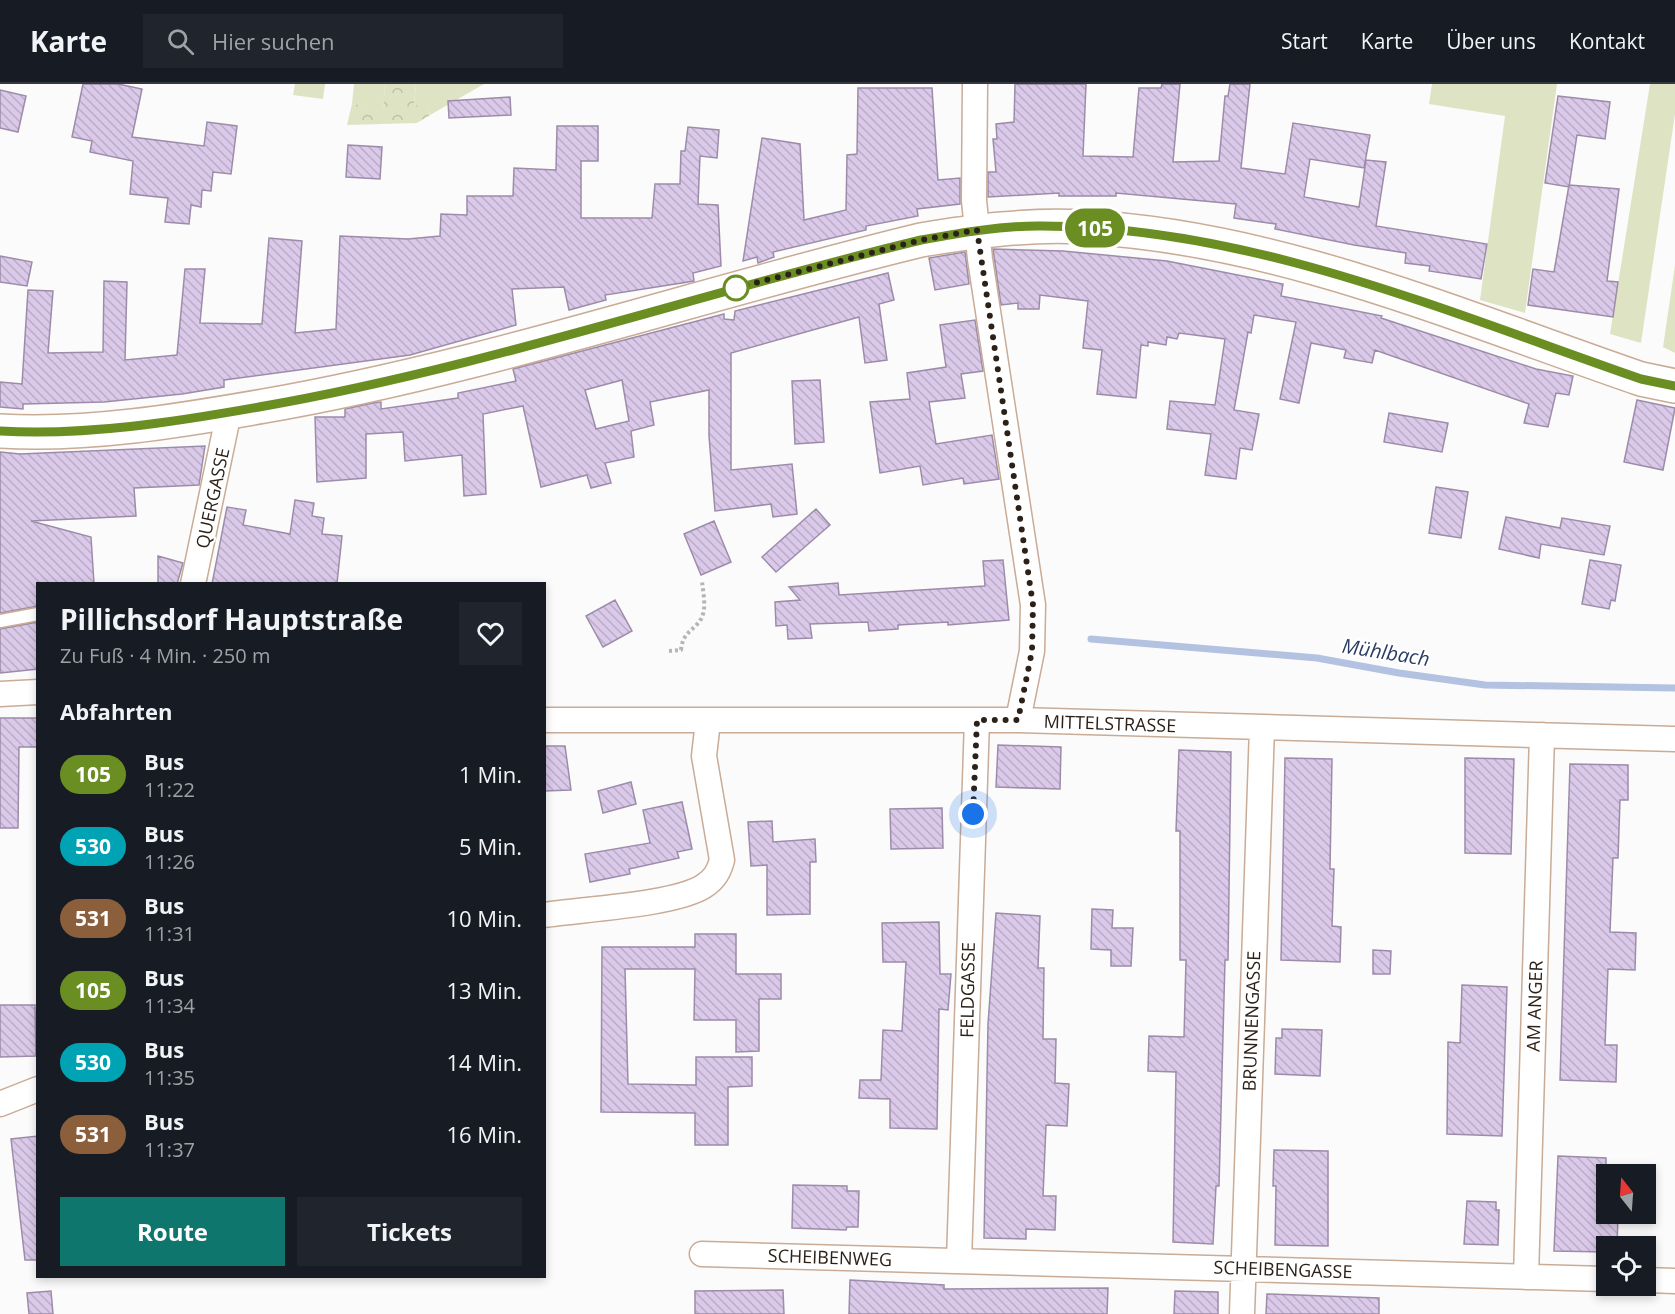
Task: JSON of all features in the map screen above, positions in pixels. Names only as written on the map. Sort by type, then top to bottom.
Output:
[{"type":"main road","points":[[0,431],[78,430],[160,423],[305,399],[446,368],[856,256],[977,230],[1035,226],[1083,227],[1204,242],[1278,259],[1371,285],[1641,379],[1675,386]]},
{"type":"street","points":[[975,84],[977,230],[1033,605],[1033,641],[1018,720]]},
{"type":"street","name":"QUERGASSE","points":[[193,582],[229,412]]},
{"type":"street","points":[[0,694],[36,692]]},
{"type":"street","name":"MITTELSTRASSE","points":[[546,720],[1018,720],[1675,739]]},
{"type":"street","name":"FELDGASSE","points":[[959,1261],[977,720]]},
{"type":"street","points":[[546,915],[677,897],[706,885],[718,874],[722,860],[704,756],[708,721]]},
{"type":"street","name":"BRUNNENGASSE","points":[[1242,1314],[1246,1245],[1251,992],[1262,727]]},
{"type":"street","name":"AM ANGER","points":[[1526,1277],[1542,735]]},
{"type":"street","points":[[0,1104],[36,1090]]},
{"type":"street","name":"SCHEIBENWEG","points":[[702,1254],[959,1261]]},
{"type":"street","name":"SCHEIBENGASSE","points":[[959,1261],[1596,1279]]},
{"type":"street","points":[[1656,1280],[1675,1281]]},
{"type":"lane","points":[[0,621],[36,614]]},
{"type":"path","points":[[669,651],[681,650],[687,632],[700,621],[704,609],[702,581]]},
{"type":"green space","points":[[295,84],[325,84],[323,99],[293,95]]},
{"type":"green space","points":[[354,84],[385,84],[383,109],[352,104]]},
{"type":"green space","points":[[385,84],[416,84],[414,105],[428,107],[430,115],[417,123],[347,125],[352,104],[383,108]]},
{"type":"green space","points":[[416,84],[484,84],[430,115],[428,107],[414,106]]},
{"type":"green space","points":[[1432,84],[1557,84],[1525,313],[1480,300],[1505,116],[1429,104]]},
{"type":"green space","points":[[1650,84],[1675,84],[1675,114],[1641,343],[1610,334]]},
{"type":"green space","points":[[1675,265],[1675,353],[1663,347]]},
{"type":"building","points":[[83,84],[118,84],[142,89],[132,137],[204,146],[207,122],[237,126],[231,174],[213,172],[211,191],[202,190],[201,207],[191,205],[189,224],[165,222],[168,198],[130,194],[133,161],[90,152],[92,141],[72,137]]},
{"type":"building","points":[[1015,84],[1086,84],[1083,156],[1133,157],[1139,88],[1161,88],[1162,84],[1180,84],[1173,162],[1219,161],[1225,96],[1228,96],[1230,84],[1250,84],[1241,168],[1285,174],[1293,123],[1370,135],[1364,168],[1310,159],[1304,197],[1359,207],[1366,160],[1386,162],[1376,226],[1487,244],[1481,279],[1429,271],[1430,266],[1405,263],[1406,253],[1275,229],[1276,224],[1234,218],[1236,204],[1116,193],[1116,196],[1059,196],[1059,193],[988,197],[988,172],[996,172],[993,139],[997,139],[996,124],[1014,122]]},
{"type":"building","points":[[858,88],[932,88],[938,180],[960,178],[960,204],[917,209],[918,216],[866,226],[866,230],[773,252],[774,257],[758,263],[757,257],[743,261],[762,138],[800,144],[804,220],[846,210],[847,155],[857,154]]},
{"type":"building","points":[[0,90],[26,96],[18,132],[0,128]]},
{"type":"building","points":[[1558,96],[1610,102],[1605,139],[1577,135],[1569,187],[1545,183]]},
{"type":"building","points":[[510,97],[511,115],[449,118],[448,101]]},
{"type":"building","points":[[557,126],[598,126],[598,161],[581,161],[581,218],[652,218],[655,184],[680,184],[681,151],[685,151],[688,127],[719,130],[717,158],[700,156],[698,204],[718,205],[721,266],[693,273],[694,281],[605,295],[606,300],[569,310],[564,287],[512,289],[516,325],[410,355],[224,380],[224,387],[182,394],[104,402],[23,404],[23,409],[0,407],[0,382],[22,384],[28,290],[53,291],[48,353],[103,352],[104,281],[127,282],[125,360],[177,355],[185,269],[205,269],[200,323],[262,324],[269,238],[302,241],[295,333],[336,329],[340,236],[408,239],[440,236],[441,214],[467,215],[467,196],[513,196],[514,168],[556,170]]},
{"type":"building","points":[[348,145],[382,147],[380,179],[346,177]]},
{"type":"building","points":[[1569,185],[1619,189],[1607,281],[1618,282],[1613,317],[1528,305],[1533,269],[1554,272]]},
{"type":"building","points":[[993,249],[1063,251],[1167,261],[1283,284],[1281,296],[1382,316],[1381,318],[1536,369],[1573,376],[1569,395],[1556,393],[1548,427],[1524,423],[1529,404],[1375,350],[1372,363],[1344,358],[1346,350],[1311,343],[1299,403],[1280,399],[1296,322],[1254,315],[1251,333],[1248,332],[1234,410],[1259,414],[1252,450],[1240,448],[1236,479],[1205,475],[1211,434],[1167,429],[1170,401],[1215,405],[1225,339],[1179,333],[1177,339],[1167,337],[1166,345],[1148,342],[1148,346],[1141,345],[1136,398],[1097,394],[1102,350],[1083,348],[1088,301],[1040,295],[1039,309],[1018,309],[1018,303],[1001,305]]},
{"type":"building","points":[[965,252],[969,284],[935,290],[929,258]]},
{"type":"building","points":[[0,256],[32,262],[27,286],[0,282]]},
{"type":"building","points":[[888,273],[894,300],[879,304],[887,360],[865,363],[859,317],[731,353],[731,470],[792,464],[797,514],[773,517],[771,504],[715,511],[709,436],[709,390],[650,402],[654,425],[631,431],[634,457],[605,463],[611,483],[591,488],[587,475],[541,487],[523,406],[483,414],[486,494],[464,496],[462,455],[405,461],[403,432],[366,434],[366,478],[317,482],[315,417],[345,417],[345,409],[373,403],[381,402],[381,409],[458,398],[458,393],[516,381],[513,369],[724,314],[724,319],[734,320],[735,311]],"holes":[[[622,380],[629,421],[596,429],[585,390]]]},
{"type":"building","points":[[975,320],[983,371],[961,374],[965,398],[929,402],[936,444],[992,435],[999,479],[964,484],[963,478],[923,485],[920,466],[880,473],[870,402],[910,399],[907,373],[946,367],[940,325]]},
{"type":"building","points":[[820,380],[824,442],[795,444],[792,381]]},
{"type":"building","points":[[1637,400],[1675,408],[1663,470],[1624,462]]},
{"type":"building","points":[[1389,413],[1448,423],[1442,452],[1384,442]]},
{"type":"building","points":[[205,446],[199,485],[134,488],[136,516],[31,521],[91,537],[94,582],[36,582],[36,606],[0,613],[0,452],[20,454]]},
{"type":"building","points":[[1436,487],[1468,492],[1461,538],[1429,533]]},
{"type":"building","points":[[295,500],[314,503],[312,516],[324,518],[322,534],[342,536],[337,582],[212,582],[227,507],[246,510],[243,525],[290,534]]},
{"type":"building","points":[[816,509],[830,525],[776,572],[762,557]]},
{"type":"building","points":[[1506,517],[1560,528],[1562,518],[1610,526],[1604,555],[1541,544],[1539,558],[1499,549]]},
{"type":"building","points":[[714,521],[731,562],[701,575],[684,534]]},
{"type":"building","points":[[158,556],[183,563],[178,582],[158,582]]},
{"type":"building","points":[[1003,560],[1009,620],[948,625],[948,622],[898,625],[898,629],[869,631],[868,622],[810,624],[812,638],[788,639],[787,625],[776,626],[775,602],[800,600],[789,587],[838,583],[839,595],[985,586],[983,561]]},
{"type":"building","points":[[1590,560],[1621,565],[1615,601],[1611,600],[1609,609],[1582,604]]},
{"type":"building","points":[[615,600],[632,631],[603,647],[586,616]]},
{"type":"building","points":[[36,622],[36,669],[0,673],[0,629]]},
{"type":"building","points":[[0,718],[36,718],[36,747],[19,747],[18,828],[0,828]]},
{"type":"building","points":[[998,745],[1061,747],[1060,789],[996,787]]},
{"type":"building","points":[[546,746],[565,746],[571,790],[546,791]]},
{"type":"building","points":[[1179,750],[1231,752],[1228,960],[1225,960],[1219,1186],[1216,1186],[1213,1244],[1173,1242],[1176,1072],[1148,1071],[1149,1036],[1184,1037],[1186,960],[1180,960],[1180,831],[1176,831]]},
{"type":"building","points":[[1285,758],[1332,759],[1330,869],[1334,869],[1332,926],[1341,927],[1340,962],[1281,960]]},
{"type":"building","points":[[1465,758],[1514,759],[1511,854],[1465,853]]},
{"type":"building","points":[[1570,764],[1628,765],[1628,800],[1620,800],[1618,858],[1613,858],[1610,932],[1636,933],[1635,970],[1608,969],[1605,1045],[1617,1045],[1616,1082],[1560,1080]]},
{"type":"building","points":[[631,782],[636,804],[603,813],[598,791]]},
{"type":"building","points":[[682,802],[692,849],[677,852],[679,858],[629,869],[630,874],[590,882],[585,854],[650,843],[643,810]]},
{"type":"building","points":[[942,808],[943,848],[891,849],[890,809]]},
{"type":"building","points":[[772,821],[773,842],[815,839],[816,862],[810,862],[810,914],[767,915],[767,865],[751,866],[748,822]]},
{"type":"building","points":[[1092,909],[1113,910],[1112,928],[1133,928],[1131,966],[1111,966],[1111,950],[1091,949]]},
{"type":"building","points":[[996,913],[1040,916],[1038,968],[1044,968],[1043,1039],[1056,1039],[1055,1083],[1069,1084],[1067,1126],[1046,1125],[1043,1196],[1056,1196],[1055,1230],[1026,1229],[1026,1239],[984,1238],[988,1024]]},
{"type":"building","points":[[939,922],[940,974],[951,974],[948,1010],[939,1009],[937,1129],[890,1128],[890,1099],[859,1098],[860,1080],[881,1080],[883,1030],[902,1031],[906,962],[883,962],[882,923]]},
{"type":"building","points":[[695,934],[736,934],[736,974],[781,974],[781,999],[759,999],[759,1051],[736,1052],[736,1020],[694,1020],[695,969],[625,969],[628,1084],[696,1085],[696,1057],[752,1057],[752,1086],[728,1087],[728,1145],[695,1145],[695,1113],[601,1112],[602,947],[695,947]]},
{"type":"building","points":[[1373,950],[1391,951],[1390,974],[1373,974]]},
{"type":"building","points":[[1462,985],[1507,987],[1502,1136],[1447,1134],[1448,1042],[1460,1043]]},
{"type":"building","points":[[0,1005],[35,1005],[36,1056],[0,1057]]},
{"type":"building","points":[[1282,1029],[1322,1030],[1320,1076],[1275,1074],[1276,1038],[1282,1038]]},
{"type":"building","points":[[36,1136],[36,1260],[25,1260],[11,1139]]},
{"type":"building","points":[[1274,1150],[1328,1151],[1328,1246],[1275,1245]]},
{"type":"building","points":[[1558,1156],[1606,1158],[1606,1164],[1596,1164],[1596,1224],[1618,1224],[1617,1236],[1596,1236],[1596,1252],[1554,1251]]},
{"type":"building","points":[[793,1185],[847,1186],[847,1191],[859,1191],[858,1227],[847,1227],[846,1230],[792,1228]]},
{"type":"building","points":[[1467,1201],[1496,1202],[1496,1210],[1499,1210],[1498,1245],[1464,1244]]},
{"type":"building","points":[[850,1280],[944,1285],[944,1289],[1108,1288],[1107,1314],[849,1314]]},
{"type":"building","points":[[783,1290],[784,1314],[695,1314],[695,1291]]},
{"type":"building","points":[[51,1291],[53,1314],[29,1314],[27,1293]]},
{"type":"building","points":[[1175,1291],[1218,1292],[1218,1314],[1174,1314]]},
{"type":"building","points":[[1267,1294],[1379,1298],[1379,1314],[1266,1314]]},
{"type":"waterway","name":"Mühlbach","points":[[1091,639],[1317,658],[1485,685],[1675,688]]},
{"type":"bus line","name":"105","points":[[0,431],[78,430],[160,423],[305,399],[446,368],[756,282],[921,240],[977,230],[1035,226],[1128,230],[1204,242],[1278,259],[1371,285],[1641,379],[1675,386]]},
{"type":"route","points":[[736,288],[921,240],[977,230],[1033,605],[1034,631],[1018,720],[977,720],[973,814]]}]
